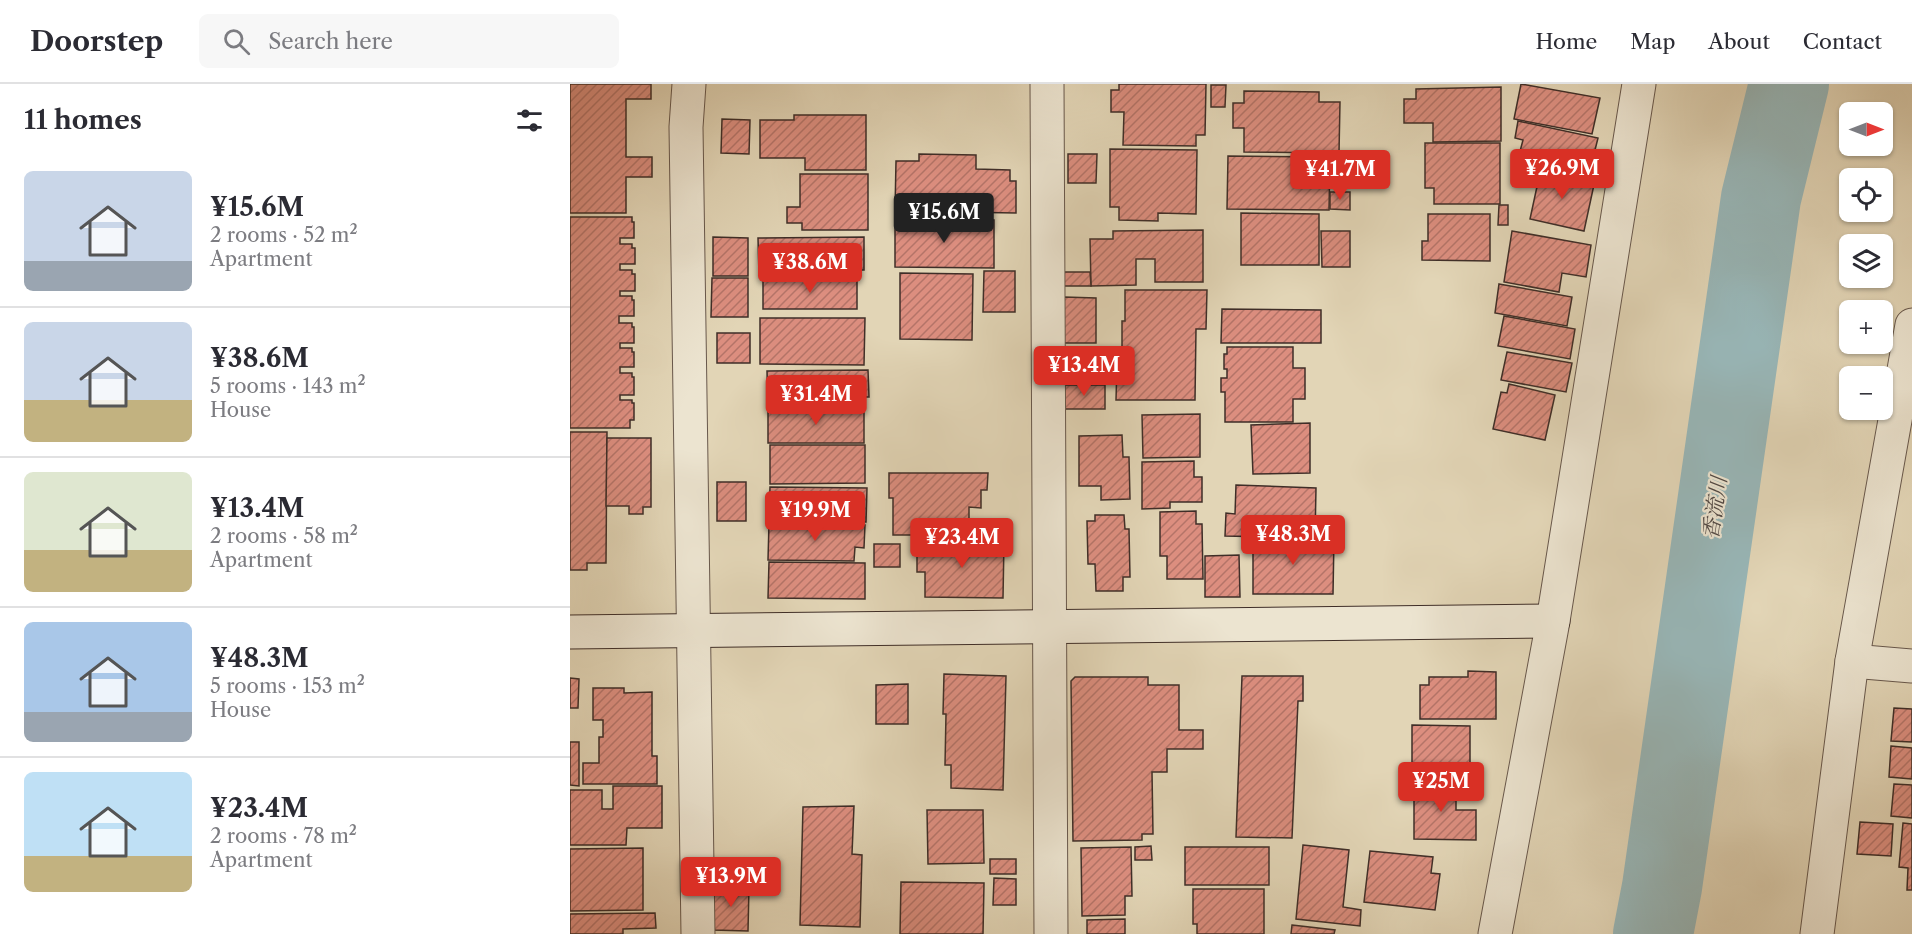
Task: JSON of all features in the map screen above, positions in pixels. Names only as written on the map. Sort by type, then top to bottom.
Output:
[{"type":"street","points":[[689,84],[686,127],[698,934]]},
{"type":"street","points":[[1047,84],[1051,934]]},
{"type":"street","points":[[1495,934],[1553,621],[1636,100]]},
{"type":"street","points":[[1817,934],[1852,661],[1912,325]]},
{"type":"street","points":[[570,632],[1553,621]]},
{"type":"street","points":[[1852,661],[1912,666]]},
{"type":"building","points":[[570,84],[651,84],[651,99],[626,99],[626,157],[652,157],[652,177],[626,177],[626,213],[570,213]]},
{"type":"building","points":[[1119,84],[1206,84],[1205,135],[1196,135],[1196,146],[1123,145],[1124,112],[1111,112],[1111,90],[1119,90]]},
{"type":"building","points":[[1521,84],[1600,98],[1592,134],[1514,119]]},
{"type":"building","points":[[1211,85],[1226,85],[1225,107],[1211,107]]},
{"type":"building","points":[[1501,87],[1501,141],[1433,142],[1433,123],[1404,123],[1404,99],[1416,99],[1416,89]]},
{"type":"building","points":[[1244,91],[1319,92],[1319,102],[1340,102],[1339,153],[1244,152],[1244,128],[1233,128],[1233,103],[1244,103]]},
{"type":"building","points":[[794,115],[866,115],[866,170],[805,170],[805,158],[760,158],[760,120],[794,120]]},
{"type":"building","points":[[722,119],[750,120],[749,154],[721,153]]},
{"type":"building","points":[[1518,121],[1598,138],[1595,150],[1603,152],[1598,175],[1518,159],[1523,140],[1515,138]]},
{"type":"building","points":[[1425,143],[1500,143],[1500,204],[1434,204],[1434,188],[1425,188]]},
{"type":"building","points":[[1110,149],[1197,150],[1196,214],[1158,213],[1158,221],[1119,220],[1119,207],[1110,207]]},
{"type":"building","points":[[919,154],[976,155],[976,169],[1010,170],[1010,181],[1016,181],[1016,213],[895,211],[896,161],[919,161]]},
{"type":"building","points":[[1068,154],[1097,154],[1096,183],[1068,183]]},
{"type":"building","points":[[1228,156],[1330,157],[1329,210],[1227,209]]},
{"type":"building","points":[[1331,156],[1351,157],[1350,172],[1330,172]]},
{"type":"building","points":[[1541,168],[1595,180],[1584,231],[1530,219]]},
{"type":"building","points":[[800,174],[868,174],[868,230],[802,230],[802,223],[787,223],[787,207],[800,207]]},
{"type":"building","points":[[1330,192],[1350,192],[1350,210],[1330,209]]},
{"type":"building","points":[[1499,205],[1508,205],[1508,225],[1498,225]]},
{"type":"building","points":[[1241,213],[1319,214],[1319,265],[1241,265]]},
{"type":"building","points":[[1428,214],[1490,214],[1490,261],[1422,260],[1422,241],[1428,241]]},
{"type":"building","points":[[570,217],[632,217],[632,222],[634,222],[634,238],[620,238],[620,244],[632,244],[632,248],[635,248],[635,264],[620,264],[620,270],[632,270],[632,274],[635,274],[635,291],[620,291],[620,296],[632,296],[634,316],[619,316],[619,323],[632,323],[634,327],[634,343],[620,343],[620,348],[632,348],[634,352],[634,367],[620,367],[620,373],[632,373],[634,377],[634,395],[620,395],[620,400],[632,400],[634,403],[634,420],[630,420],[630,428],[570,428]]},
{"type":"building","points":[[895,219],[994,220],[994,268],[895,267]]},
{"type":"building","points":[[1203,230],[1203,282],[1155,282],[1155,259],[1136,259],[1136,285],[1091,286],[1090,239],[1113,239],[1113,231]]},
{"type":"building","points":[[1321,231],[1350,231],[1350,267],[1322,267]]},
{"type":"building","points":[[1512,231],[1591,245],[1586,277],[1562,273],[1559,292],[1504,282]]},
{"type":"building","points":[[713,237],[748,238],[748,276],[713,276]]},
{"type":"building","points":[[864,237],[864,270],[796,270],[796,275],[759,275],[758,238]]},
{"type":"building","points":[[984,271],[1015,271],[1015,312],[983,312]]},
{"type":"building","points":[[1061,272],[1090,272],[1091,286],[1061,286]]},
{"type":"building","points":[[900,273],[973,274],[972,340],[900,339]]},
{"type":"building","points":[[712,278],[748,278],[748,317],[711,317]]},
{"type":"building","points":[[763,278],[857,278],[857,309],[763,309]]},
{"type":"building","points":[[1499,284],[1572,297],[1567,326],[1495,313]]},
{"type":"building","points":[[1125,290],[1207,290],[1206,329],[1196,329],[1195,400],[1116,400],[1117,363],[1122,363]]},
{"type":"building","points":[[1064,297],[1096,298],[1096,343],[1064,343]]},
{"type":"building","points":[[1222,309],[1321,310],[1321,343],[1221,343]]},
{"type":"building","points":[[1504,316],[1575,329],[1570,359],[1498,346]]},
{"type":"building","points":[[760,318],[865,318],[864,365],[760,364]]},
{"type":"building","points":[[717,333],[750,333],[750,363],[717,363]]},
{"type":"building","points":[[1227,347],[1293,347],[1293,368],[1305,368],[1305,399],[1293,399],[1293,422],[1225,422],[1225,392],[1221,392],[1221,378],[1227,378],[1227,369],[1224,369],[1224,354],[1227,354]]},
{"type":"building","points":[[1507,352],[1572,363],[1566,392],[1501,380]]},
{"type":"building","points":[[868,370],[869,397],[844,397],[844,407],[768,408],[767,371]]},
{"type":"building","points":[[1509,384],[1555,395],[1545,440],[1493,429],[1501,392],[1507,393]]},
{"type":"building","points":[[1062,385],[1105,385],[1105,409],[1062,409]]},
{"type":"building","points":[[768,409],[864,409],[864,443],[768,443]]},
{"type":"building","points":[[1200,414],[1200,457],[1143,458],[1142,415]]},
{"type":"building","points":[[1310,423],[1310,473],[1253,474],[1251,425]]},
{"type":"building","points":[[570,432],[607,432],[606,563],[587,563],[587,570],[570,570]]},
{"type":"building","points":[[1122,435],[1123,457],[1129,457],[1130,499],[1101,500],[1101,486],[1079,486],[1079,436]]},
{"type":"building","points":[[607,438],[651,438],[651,507],[643,507],[643,514],[629,514],[629,506],[606,506]]},
{"type":"building","points":[[770,445],[865,445],[865,483],[770,484]]},
{"type":"building","points":[[1194,461],[1194,477],[1202,477],[1202,502],[1170,502],[1170,508],[1142,509],[1142,462]]},
{"type":"building","points":[[889,473],[988,473],[987,490],[981,490],[981,508],[969,507],[969,527],[926,527],[926,535],[893,535],[893,498],[889,498]]},
{"type":"building","points":[[717,482],[746,482],[746,521],[717,521]]},
{"type":"building","points":[[1236,485],[1316,488],[1315,538],[1225,536],[1226,513],[1235,514]]},
{"type":"building","points":[[770,487],[867,488],[866,522],[769,521]]},
{"type":"building","points":[[1196,511],[1196,524],[1202,524],[1203,579],[1167,579],[1167,556],[1160,556],[1160,512]]},
{"type":"building","points":[[1095,515],[1124,515],[1125,529],[1129,529],[1130,577],[1123,577],[1123,591],[1096,591],[1095,564],[1088,564],[1087,521],[1095,521]]},
{"type":"building","points":[[769,523],[865,525],[864,548],[855,547],[854,561],[768,560]]},
{"type":"building","points":[[1253,538],[1334,538],[1333,594],[1253,594]]},
{"type":"building","points":[[917,542],[1004,542],[1003,598],[925,597],[925,572],[917,572]]},
{"type":"building","points":[[874,544],[900,544],[900,567],[874,567]]},
{"type":"building","points":[[1239,555],[1240,597],[1205,597],[1205,556]]},
{"type":"building","points":[[769,562],[865,563],[865,599],[768,598]]},
{"type":"building","points":[[1468,671],[1496,672],[1496,719],[1420,719],[1420,685],[1429,685],[1429,677],[1468,677]]},
{"type":"building","points":[[944,674],[1006,676],[1003,790],[951,788],[951,765],[945,765]]},
{"type":"building","points":[[1242,676],[1303,676],[1303,701],[1298,701],[1292,838],[1236,837]]},
{"type":"building","points":[[1075,677],[1148,677],[1148,685],[1179,685],[1179,730],[1203,730],[1203,749],[1167,749],[1167,772],[1152,772],[1153,834],[1142,834],[1142,840],[1073,841],[1071,681]]},
{"type":"building","points":[[570,678],[579,679],[578,708],[570,708]]},
{"type":"building","points":[[908,684],[908,724],[876,724],[876,685]]},
{"type":"building","points":[[593,688],[624,688],[624,693],[652,692],[652,756],[657,756],[657,784],[583,784],[583,763],[599,763],[599,737],[603,737],[603,720],[593,720]]},
{"type":"building","points":[[1894,708],[1912,709],[1912,742],[1891,741]]},
{"type":"building","points":[[1412,725],[1470,726],[1470,774],[1412,773]]},
{"type":"building","points":[[570,742],[579,742],[579,786],[570,785]]},
{"type":"building","points":[[1891,746],[1912,748],[1912,779],[1889,777]]},
{"type":"building","points":[[1414,780],[1456,780],[1456,810],[1476,810],[1476,840],[1414,839]]},
{"type":"building","points":[[1894,784],[1912,785],[1912,818],[1891,816]]},
{"type":"building","points":[[613,786],[662,786],[662,828],[627,828],[626,845],[570,845],[570,790],[602,790],[602,809],[613,809]]},
{"type":"building","points":[[854,806],[852,854],[862,855],[860,927],[800,925],[803,807]]},
{"type":"building","points":[[927,810],[983,810],[984,863],[928,864]]},
{"type":"building","points":[[1860,822],[1893,824],[1891,856],[1857,854]]},
{"type":"building","points":[[1903,823],[1912,824],[1912,890],[1907,890],[1908,868],[1899,867]]},
{"type":"building","points":[[1303,845],[1349,850],[1343,907],[1361,910],[1360,926],[1296,919]]},
{"type":"building","points":[[1151,846],[1152,860],[1135,860],[1135,847]]},
{"type":"building","points":[[1131,847],[1132,896],[1125,896],[1125,915],[1082,916],[1081,848]]},
{"type":"building","points":[[1185,847],[1269,847],[1269,885],[1185,885]]},
{"type":"building","points":[[643,848],[643,910],[570,911],[570,849]]},
{"type":"building","points":[[1370,851],[1433,857],[1431,873],[1440,874],[1435,910],[1364,902]]},
{"type":"building","points":[[990,859],[1016,859],[1016,874],[990,874]]},
{"type":"building","points":[[994,878],[1016,879],[1016,905],[993,905]]},
{"type":"building","points":[[901,882],[984,883],[983,934],[900,934]]},
{"type":"building","points":[[714,886],[749,887],[748,931],[713,930]]},
{"type":"building","points":[[1193,889],[1264,889],[1264,934],[1197,934],[1197,924],[1193,924]]},
{"type":"building","points":[[655,913],[656,928],[623,929],[623,934],[570,934],[570,914]]},
{"type":"building","points":[[1125,919],[1125,934],[1087,934],[1087,920]]},
{"type":"building","points":[[1292,925],[1335,930],[1334,934],[1291,934]]},
{"type":"waterway","name":"香流川","points":[[1653,934],[1662,887],[1761,198],[1789,84]]}]
